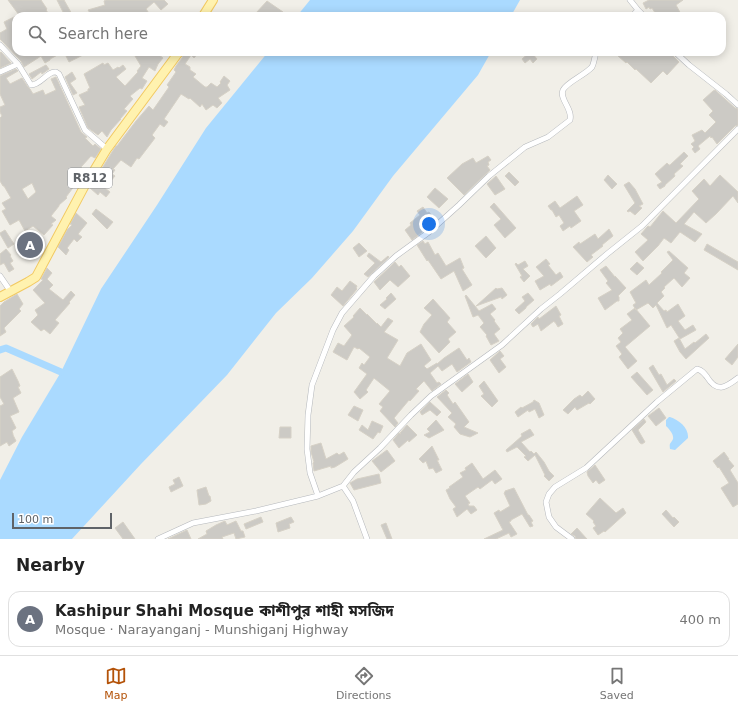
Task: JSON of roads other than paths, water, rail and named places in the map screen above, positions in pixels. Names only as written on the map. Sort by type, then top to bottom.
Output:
[{"type":"main road","points":[[206,12],[213,0]]},
{"type":"main road","name":"R812","points":[[0,297],[36,277],[107,149],[176,56]]},
{"type":"street","points":[[630,0],[638,10]]},
{"type":"street","points":[[0,45],[18,64],[29,83],[33,85],[54,71],[58,74],[85,130],[107,149]]},
{"type":"street","points":[[318,496],[310,473],[307,449],[308,415],[312,385],[333,330],[342,313],[374,276],[396,256],[429,232],[489,176],[525,147],[548,137],[570,120],[571,113],[563,97],[563,90],[567,85],[584,75],[592,66],[595,56]]},
{"type":"street","points":[[679,56],[738,105]]},
{"type":"street","points":[[0,72],[18,64]]},
{"type":"street","points":[[158,539],[193,522],[256,511],[318,496],[343,486],[354,472],[431,396],[502,345],[541,309],[642,226],[738,129]]},
{"type":"street","points":[[0,276],[11,292]]},
{"type":"street","points":[[572,539],[556,527],[548,517],[546,502],[554,487],[586,468],[657,402],[697,369],[703,372],[715,386],[726,386],[738,378]]},
{"type":"street","points":[[343,486],[353,501],[367,539]]},
{"type":"water","points":[[310,0],[520,0],[513,12],[300,12]]},
{"type":"water","points":[[265,56],[489,56],[478,75],[393,176],[353,231],[312,278],[276,313],[227,375],[141,464],[72,539],[0,539],[0,480],[22,437],[61,372],[101,289],[206,128]]},
{"type":"water","points":[[669,417],[677,420],[683,425],[688,434],[688,438],[675,450],[670,449],[673,435],[666,426],[666,420]]},
{"type":"waterway","points":[[0,350],[6,348],[61,372]]},
{"type":"place","name":"Kashipur Shahi Mosque কাশীপুর শাহী মসজিদ","points":[[30,245]]}]
